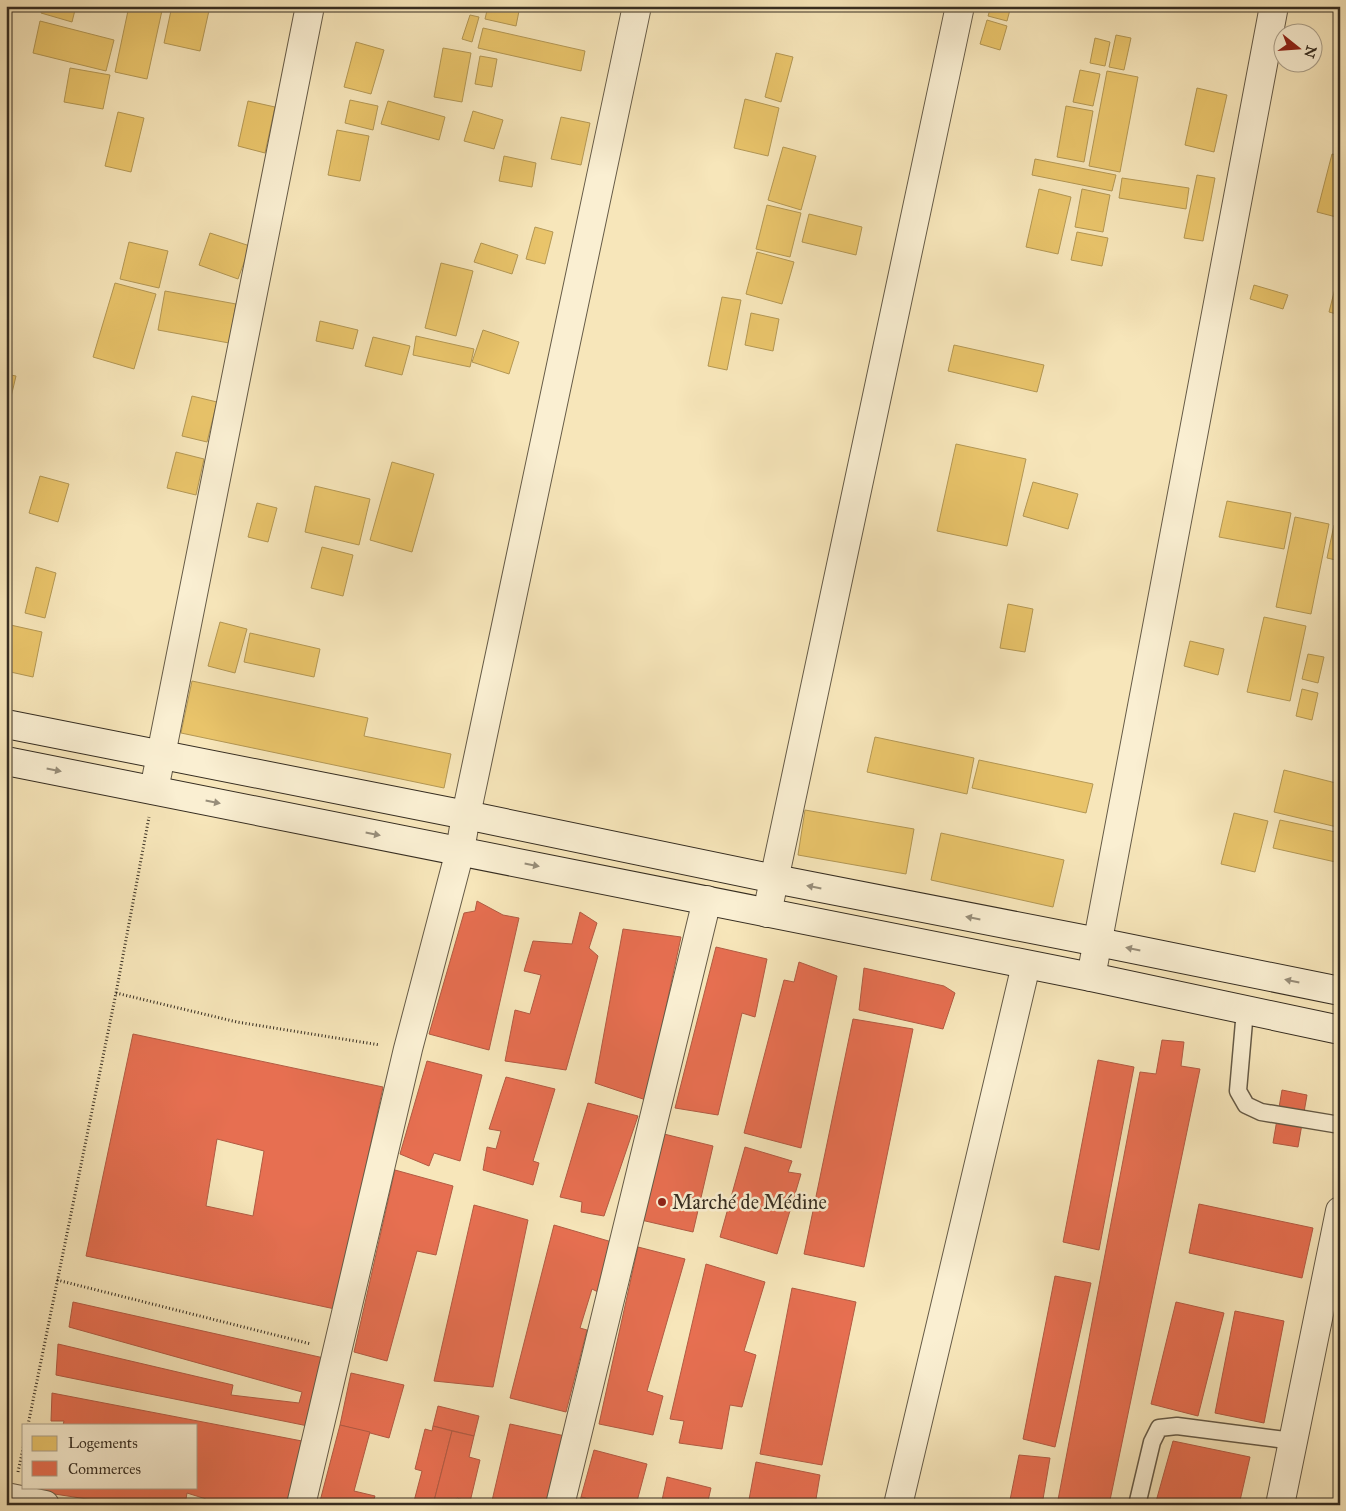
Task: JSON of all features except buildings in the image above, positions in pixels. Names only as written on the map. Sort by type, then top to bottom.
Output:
[{"type":"street","points":[[154,790],[310,6]]},
{"type":"street","points":[[301,1505],[408,1049],[460,851],[466,815],[637,6]]},
{"type":"street","points":[[767,913],[960,6]]},
{"type":"street","points":[[1091,977],[1274,6]]},
{"type":"street","points":[[6,724],[1340,991]]},
{"type":"street","points":[[6,760],[1091,977],[1340,1030]]},
{"type":"street","points":[[560,1505],[707,900]]},
{"type":"street","points":[[898,1505],[1026,965]]},
{"type":"street","points":[[1280,1505],[1340,1211]]},
{"type":"street","points":[[6,1497],[45,1505]]},
{"type":"lane","points":[[1246,1010],[1238,1091],[1246,1105],[1261,1112],[1340,1125]]},
{"type":"lane","points":[[1137,1505],[1152,1442],[1159,1428],[1177,1426],[1293,1440]]},
{"type":"path","points":[[28,1424],[116,993],[154,790]]},
{"type":"path","points":[[116,993],[236,1022],[408,1049]]},
{"type":"path","points":[[57,1280],[338,1350]]},
{"type":"place","name":"Marché de Médine","points":[[662,1202]]}]
